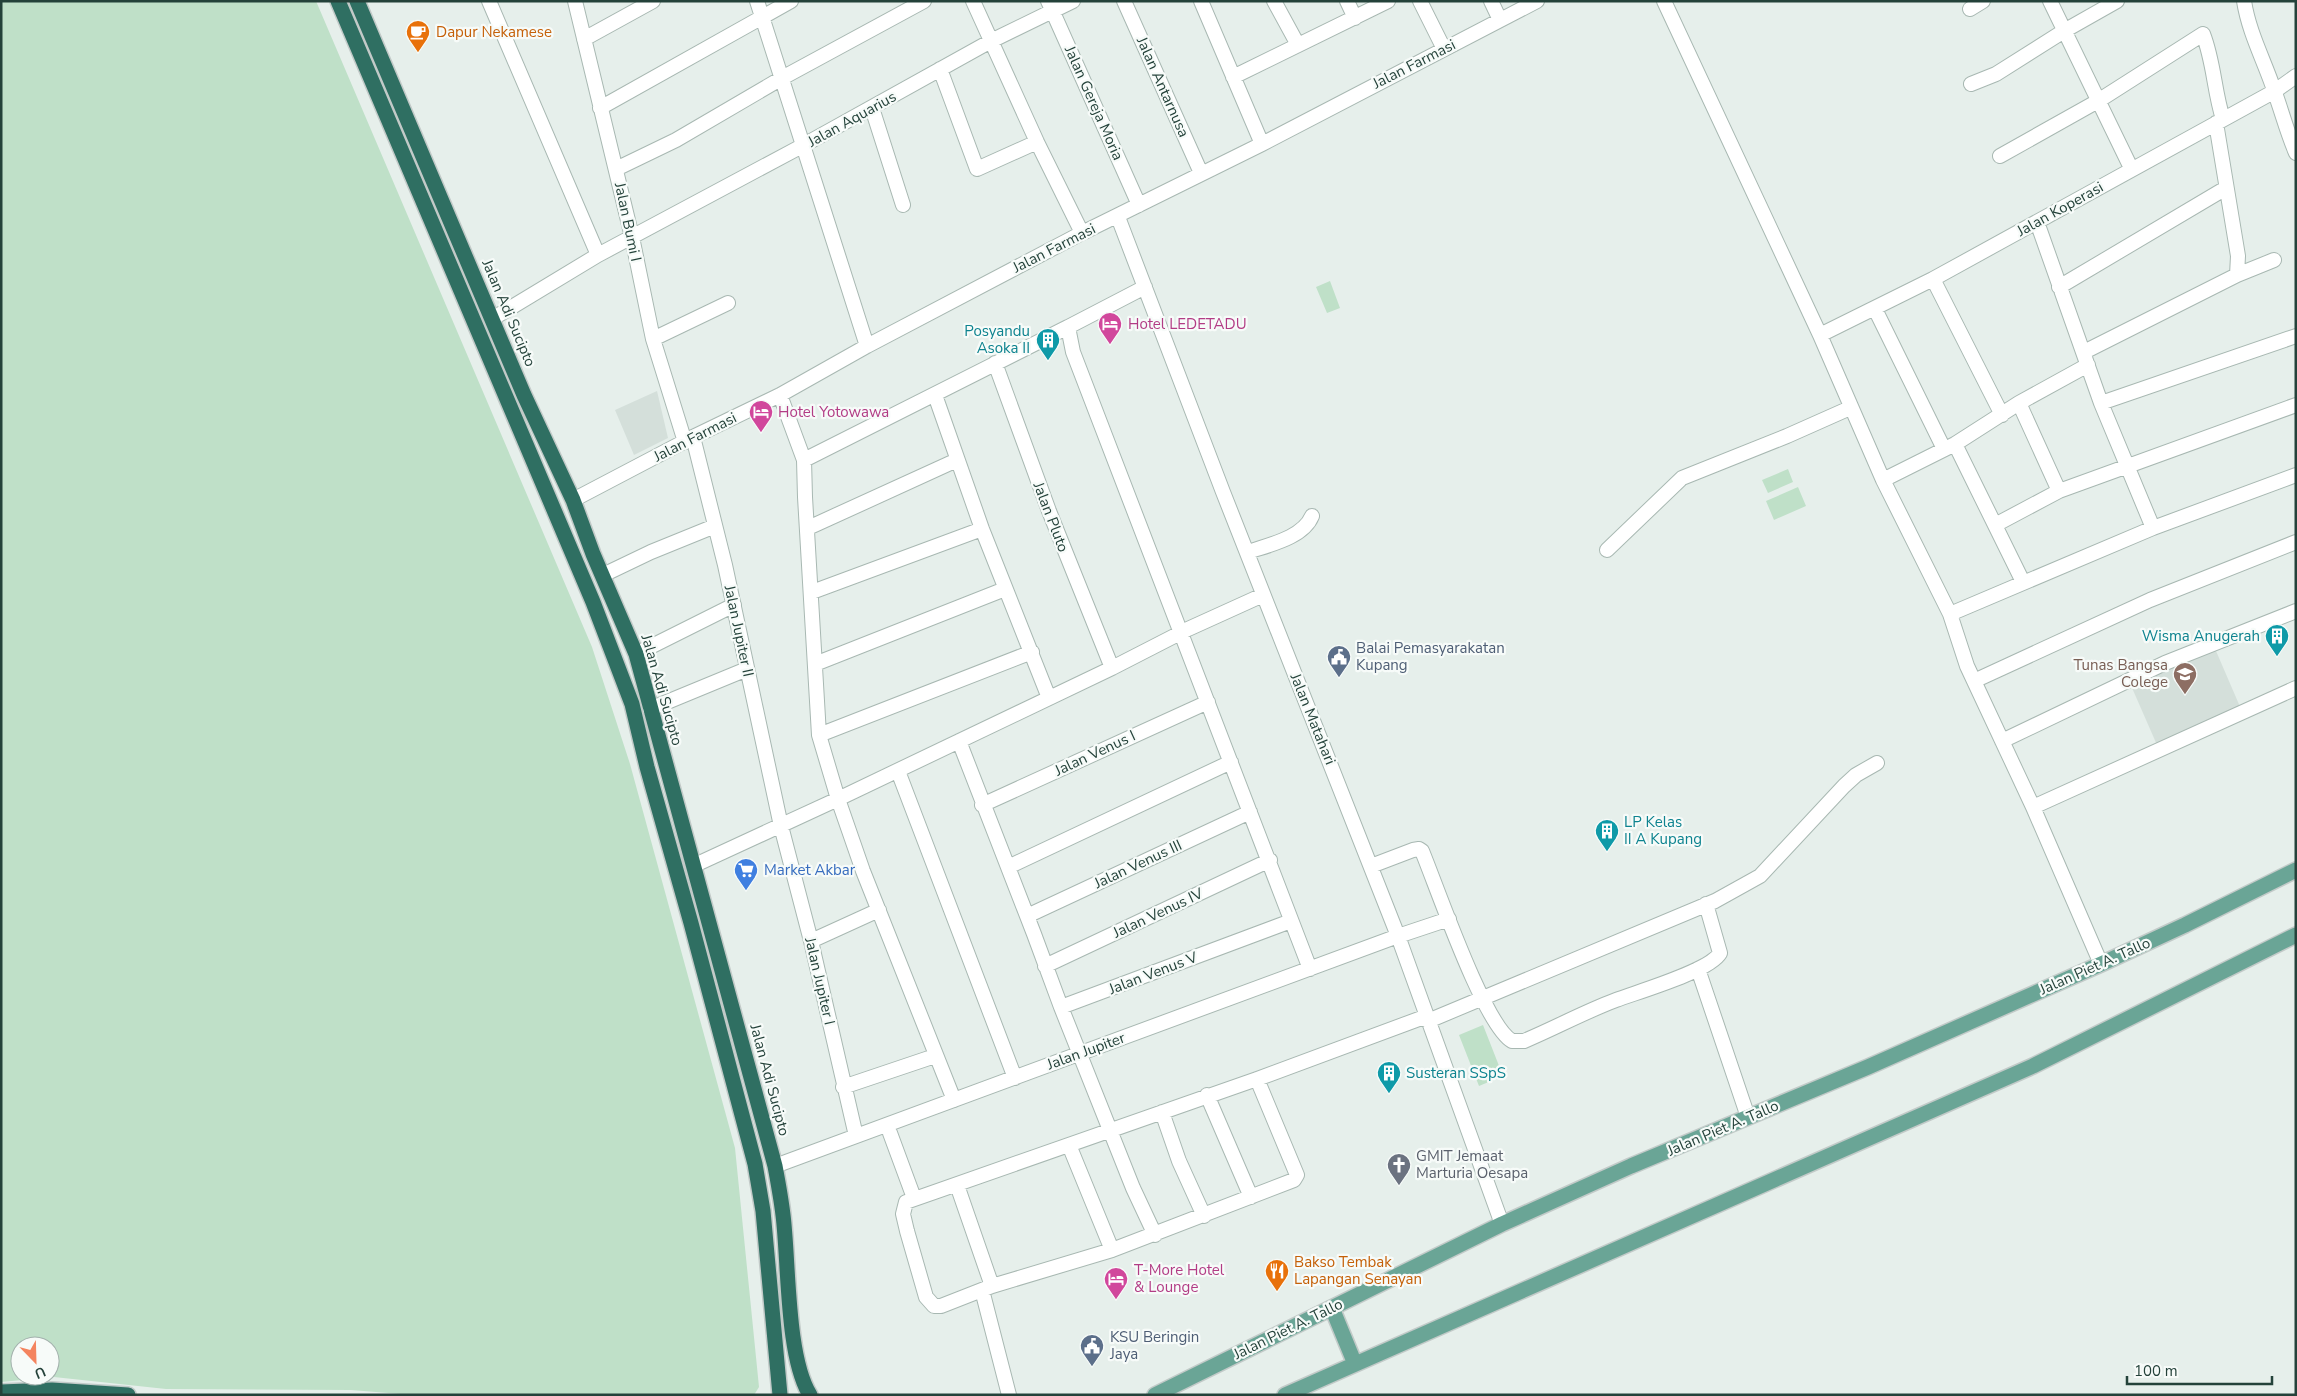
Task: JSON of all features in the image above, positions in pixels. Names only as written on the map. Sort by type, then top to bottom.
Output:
[{"type":"highway","points":[[338,1],[614,653],[632,704],[647,766],[757,1171],[763,1210],[780,1395]]},
{"type":"highway","name":"Jalan Adi Sucipto","points":[[357,1],[524,395],[573,500],[636,654],[695,865],[775,1166],[783,1215],[795,1346],[804,1384],[810,1395]]},
{"type":"highway","points":[[377,90],[391,83]]},
{"type":"highway","points":[[662,818],[679,810]]},
{"type":"highway","points":[[1,1392],[52,1390],[128,1395]]},
{"type":"main road","name":"Jalan Piet A. Tallo","points":[[1155,1395],[1502,1224],[1868,1067],[2100,964],[2185,925],[2296,870]]},
{"type":"main road","points":[[1285,1395],[2033,1066],[2296,935]]},
{"type":"main road","points":[[1332,1308],[1355,1364]]},
{"type":"street","points":[[490,1],[598,255]]},
{"type":"street","name":"Jalan Bumi I","points":[[575,1],[632,237],[654,339],[689,440]]},
{"type":"street","points":[[584,39],[653,1]]},
{"type":"street","points":[[757,1],[867,346]]},
{"type":"street","points":[[600,108],[791,1]]},
{"type":"street","points":[[616,169],[676,140],[782,78],[924,1]]},
{"type":"street","points":[[973,1],[1037,142],[1082,233]]},
{"type":"street","name":"Jalan Aquarius","points":[[492,319],[598,255],[872,108],[1050,6],[1073,1]]},
{"type":"street","name":"Jalan Antarnusa","points":[[1124,1],[1201,173]]},
{"type":"street","points":[[1200,1],[1262,144]]},
{"type":"street","points":[[1274,1],[1298,45]]},
{"type":"street","points":[[1347,1],[1355,18]]},
{"type":"street","points":[[1232,77],[1388,1]]},
{"type":"street","points":[[1420,1],[1444,49]]},
{"type":"street","points":[[1491,1],[1500,20]]},
{"type":"street","name":"Jalan Farmasi","points":[[573,500],[780,395],[867,346],[1082,233],[1118,217],[1201,173],[1262,144],[1537,1]]},
{"type":"street","points":[[1664,1],[1820,335],[1850,408],[1883,480],[1950,614],[1967,666],[2033,807],[2100,964]]},
{"type":"street","points":[[1970,9],[1983,1]]},
{"type":"street","points":[[2050,1],[2131,168]]},
{"type":"street","points":[[1971,84],[1996,74],[2064,31],[2117,1]]},
{"type":"street","points":[[2244,1],[2247,21],[2296,153]]},
{"type":"street","name":"Jalan Gereja Moria","points":[[1050,6],[1139,205]]},
{"type":"street","points":[[2000,156],[2098,101],[2203,34],[2212,60],[2226,188],[2238,256],[2237,275]]},
{"type":"street","points":[[940,69],[977,169],[1037,142]]},
{"type":"street","name":"Jalan Koperasi","points":[[1820,335],[1933,279],[2131,168],[2274,91],[2296,76]]},
{"type":"street","points":[[872,108],[903,205]]},
{"type":"street","points":[[2059,287],[2226,188]]},
{"type":"street","name":"Jalan Matahari","points":[[1118,217],[1398,936],[1502,1224]]},
{"type":"street","points":[[2037,222],[2101,403],[2153,528]]},
{"type":"street","points":[[1883,480],[1949,447],[2002,415],[2086,359],[2237,275],[2274,260]]},
{"type":"street","points":[[1933,279],[2002,415]]},
{"type":"street","points":[[804,460],[936,395],[1145,286]]},
{"type":"street","points":[[654,339],[728,303]]},
{"type":"street","points":[[1875,309],[1949,447],[1995,525],[2023,582]]},
{"type":"street","points":[[1068,327],[1073,352],[1270,860],[1310,969]]},
{"type":"street","points":[[2101,403],[2296,336]]},
{"type":"street","name":"Jalan Pluto","points":[[995,364],[1049,511],[1112,668]]},
{"type":"street","points":[[780,395],[804,460],[819,735],[838,799],[879,910],[935,1056],[954,1100]]},
{"type":"street","points":[[936,395],[982,529],[1032,652],[1048,698]]},
{"type":"street","points":[[2019,403],[2059,491]]},
{"type":"street","points":[[1995,525],[2059,491],[2296,405]]},
{"type":"street","points":[[1608,550],[1682,478],[1787,436],[1850,408]]},
{"type":"street","name":"Jalan Jupiter II","points":[[689,440],[715,526],[748,669],[781,826]]},
{"type":"street","points":[[808,528],[957,460]]},
{"type":"street","points":[[1950,614],[2153,528],[2296,475]]},
{"type":"street","points":[[1248,552],[1294,534],[1306,526],[1312,516]]},
{"type":"street","points":[[604,575],[651,552],[715,526]]},
{"type":"street","points":[[812,592],[982,529]]},
{"type":"street","points":[[1974,681],[2166,592],[2296,542]]},
{"type":"street","points":[[815,664],[1005,589]]},
{"type":"street","points":[[695,865],[898,771],[1112,668],[1182,632],[1264,595]]},
{"type":"street","points":[[636,654],[734,606]]},
{"type":"street","points":[[2002,741],[2164,663],[2296,611]]},
{"type":"street","points":[[819,735],[1032,652]]},
{"type":"street","points":[[650,708],[748,669]]},
{"type":"street","points":[[2033,807],[2296,688]]},
{"type":"street","name":"Jalan Venus I","points":[[982,805],[1208,702]]},
{"type":"street","points":[[959,742],[1061,1007],[1133,1188],[1155,1235]]},
{"type":"street","points":[[1008,867],[1231,762]]},
{"type":"street","points":[[1257,1079],[1297,1175],[1294,1180],[1112,1250],[987,1288],[941,1306],[930,1304],[926,1297],[903,1214],[906,1202],[1207,1095],[1483,1000],[1706,904],[1760,876],[1844,786],[1856,775],[1877,763]]},
{"type":"street","points":[[898,771],[1015,1078]]},
{"type":"street","name":"Jalan Venus III","points":[[1027,916],[1250,812]]},
{"type":"street","name":"Jalan Jupiter I","points":[[781,826],[812,941],[856,1136]]},
{"type":"street","points":[[1371,866],[1419,849],[1483,1000],[1499,1029],[1512,1041],[1524,1041],[1617,999],[1698,969],[1718,957],[1720,953],[1706,904]]},
{"type":"street","name":"Jalan Venus IV","points":[[1046,966],[1270,860]]},
{"type":"street","points":[[812,941],[879,910]]},
{"type":"street","name":"Jalan Jupiter","points":[[775,1166],[1398,936],[1449,919]]},
{"type":"street","name":"Jalan Venus V","points":[[1061,1007],[1291,921]]},
{"type":"street","points":[[1698,969],[1748,1117]]},
{"type":"street","points":[[844,1087],[935,1056]]},
{"type":"street","points":[[1207,1095],[1251,1197]]},
{"type":"street","points":[[1162,1112],[1179,1161],[1204,1216]]},
{"type":"street","points":[[890,1133],[914,1198]]},
{"type":"street","points":[[1069,1145],[1112,1250]]},
{"type":"street","points":[[957,1185],[987,1288],[1009,1395]]},
{"type":"shaded area","points":[[657,391],[668,438],[634,455],[615,410]]},
{"type":"shaded area","name":"Tunas Bangsa Colege","points":[[2213,644],[2241,709],[2157,745],[2129,681]]},
{"type":"green space","points":[[1,1],[316,1],[592,647],[630,764],[735,1148],[759,1387],[754,1395],[413,1395],[351,1390],[166,1389],[60,1378],[60,1336],[10,1336],[10,1381],[1,1382]]},
{"type":"green space","points":[[1330,281],[1340,308],[1327,313],[1316,287]]},
{"type":"green space","points":[[1788,469],[1793,482],[1768,493],[1762,480]]},
{"type":"green space","points":[[1798,487],[1806,506],[1774,520],[1766,501]]},
{"type":"green space","points":[[1483,1025],[1503,1076],[1479,1086],[1459,1035]]},
{"type":"place","name":"Dapur Nekamese","points":[[418,53]]},
{"type":"place","name":"Hotel LEDETADU","points":[[1110,345]]},
{"type":"place","name":"Posyandu Asoka II","points":[[1048,361]]},
{"type":"place","name":"Hotel Yotowawa","points":[[761,433]]},
{"type":"place","name":"Wisma Anugerah","points":[[2277,657]]},
{"type":"place","name":"Balai Pemasyarakatan Kupang","points":[[1339,678]]},
{"type":"place","name":"Tunas Bangsa Colege","points":[[2185,695]]},
{"type":"place","name":"LP Kelas II A Kupang","points":[[1607,852]]},
{"type":"place","name":"Market Akbar","points":[[746,891]]},
{"type":"place","name":"Susteran SSpS","points":[[1389,1094]]},
{"type":"place","name":"GMIT Jemaat Marturia Oesapa","points":[[1399,1186]]},
{"type":"place","name":"Bakso Tembak Lapangan Senayan","points":[[1277,1292]]},
{"type":"place","name":"T-More Hotel & Lounge","points":[[1116,1300]]},
{"type":"place","name":"KSU Beringin Jaya","points":[[1092,1367]]}]
